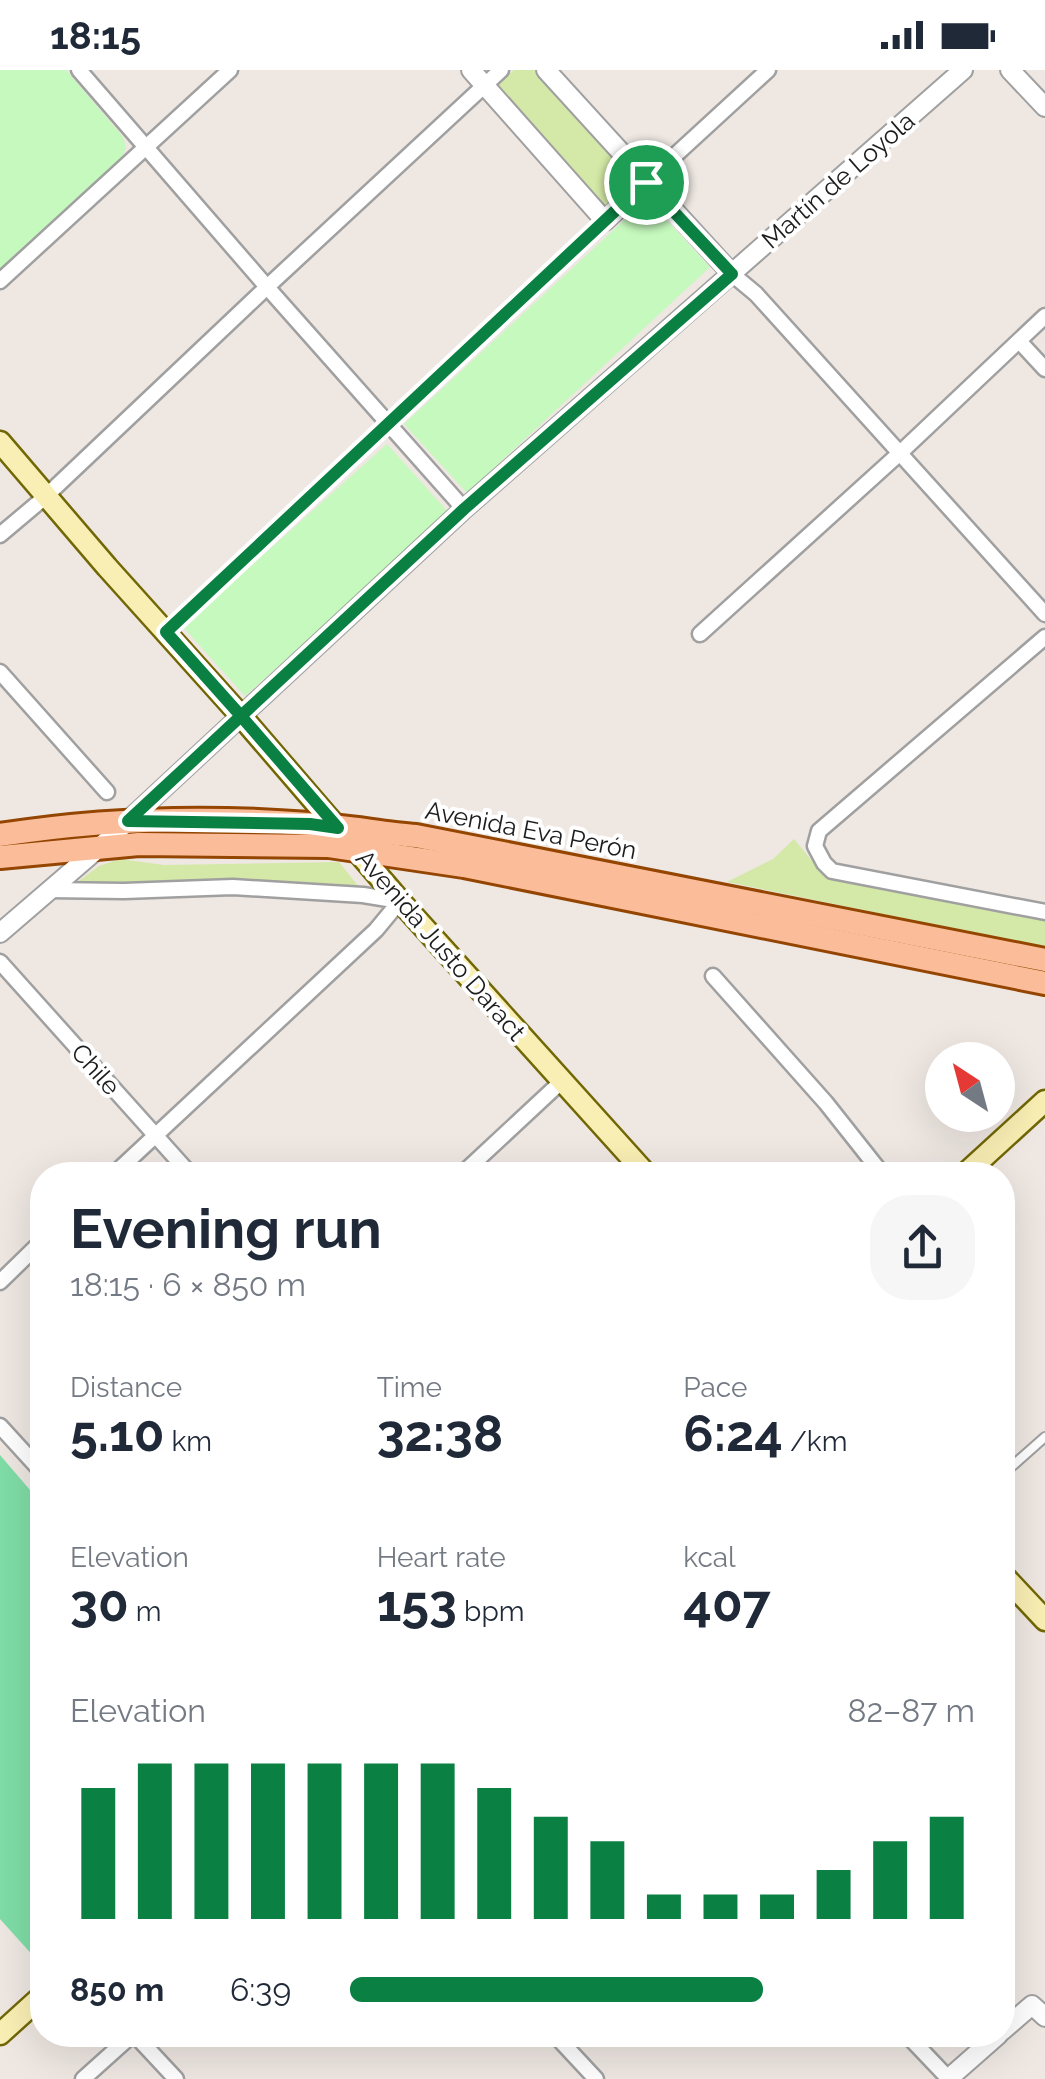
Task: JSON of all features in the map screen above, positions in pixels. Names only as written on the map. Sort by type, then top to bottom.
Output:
[{"type":"main road","name":"Avenida Justo Daract","points":[[0,442],[400,901],[634,1162]]},
{"type":"main road","name":"Avenida Eva Perón","points":[[0,835],[128,821],[310,824],[458,844],[1045,960]]},
{"type":"main road","name":"Avenida Eva Perón","points":[[0,857],[139,844],[329,846],[483,870],[1045,982]]},
{"type":"main road","points":[[978,1162],[1045,1101]]},
{"type":"main road","points":[[1015,1588],[1045,1620]]},
{"type":"main road","points":[[3,2026],[30,2005]]},
{"type":"street","points":[[79,70],[464,509]]},
{"type":"street","points":[[0,281],[230,70]]},
{"type":"street","points":[[471,70],[604,221]]},
{"type":"street","points":[[0,534],[46,497],[501,70]]},
{"type":"street","points":[[546,70],[901,452],[1045,614]]},
{"type":"street","points":[[166,632],[768,70]]},
{"type":"street","name":"Martín de Loyola","points":[[0,933],[101,846],[464,509],[963,70]]},
{"type":"street","points":[[1010,70],[1045,107]]},
{"type":"street","points":[[700,634],[1045,316]]},
{"type":"street","points":[[1018,340],[1045,369]]},
{"type":"street","points":[[1045,637],[819,831],[815,846],[832,871],[1045,912]]},
{"type":"street","points":[[0,672],[107,792]]},
{"type":"street","points":[[48,890],[233,887],[400,901]]},
{"type":"street","points":[[127,1162],[376,930],[400,901]]},
{"type":"street","name":"Chile","points":[[0,962],[180,1162]]},
{"type":"street","points":[[713,976],[873,1162]]},
{"type":"street","points":[[475,1162],[562,1081]]},
{"type":"street","points":[[0,1282],[30,1253]]},
{"type":"street","points":[[0,1426],[30,1459]]},
{"type":"street","points":[[1015,2023],[1041,2005]]},
{"type":"street","points":[[83,2079],[120,2047]]},
{"type":"street","points":[[145,2047],[176,2079]]},
{"type":"street","points":[[567,2047],[596,2079]]},
{"type":"street","points":[[918,2047],[948,2079],[984,2047]]},
{"type":"lane","points":[[1015,1464],[1045,1437]]},
{"type":"green space","points":[[0,70],[66,70],[123,137],[126,147],[122,158],[0,269]]},
{"type":"green space","points":[[514,70],[536,70],[635,183],[605,209],[496,85]]},
{"type":"green space","points":[[647,199],[710,267],[467,493],[404,424]]},
{"type":"green space","points":[[387,444],[449,513],[245,696],[183,627]]},
{"type":"green space","points":[[794,839],[822,873],[1045,917],[1045,947],[727,882],[773,859]]},
{"type":"green space","points":[[120,859],[164,865],[339,862],[359,887],[246,880],[76,883],[99,866]]},
{"type":"green space","points":[[0,1455],[30,1490],[30,1952],[0,1919]]},
{"type":"route","points":[[646,182],[166,632],[241,716],[128,821],[310,824],[338,828],[241,716],[464,509],[732,274],[646,182]]}]
